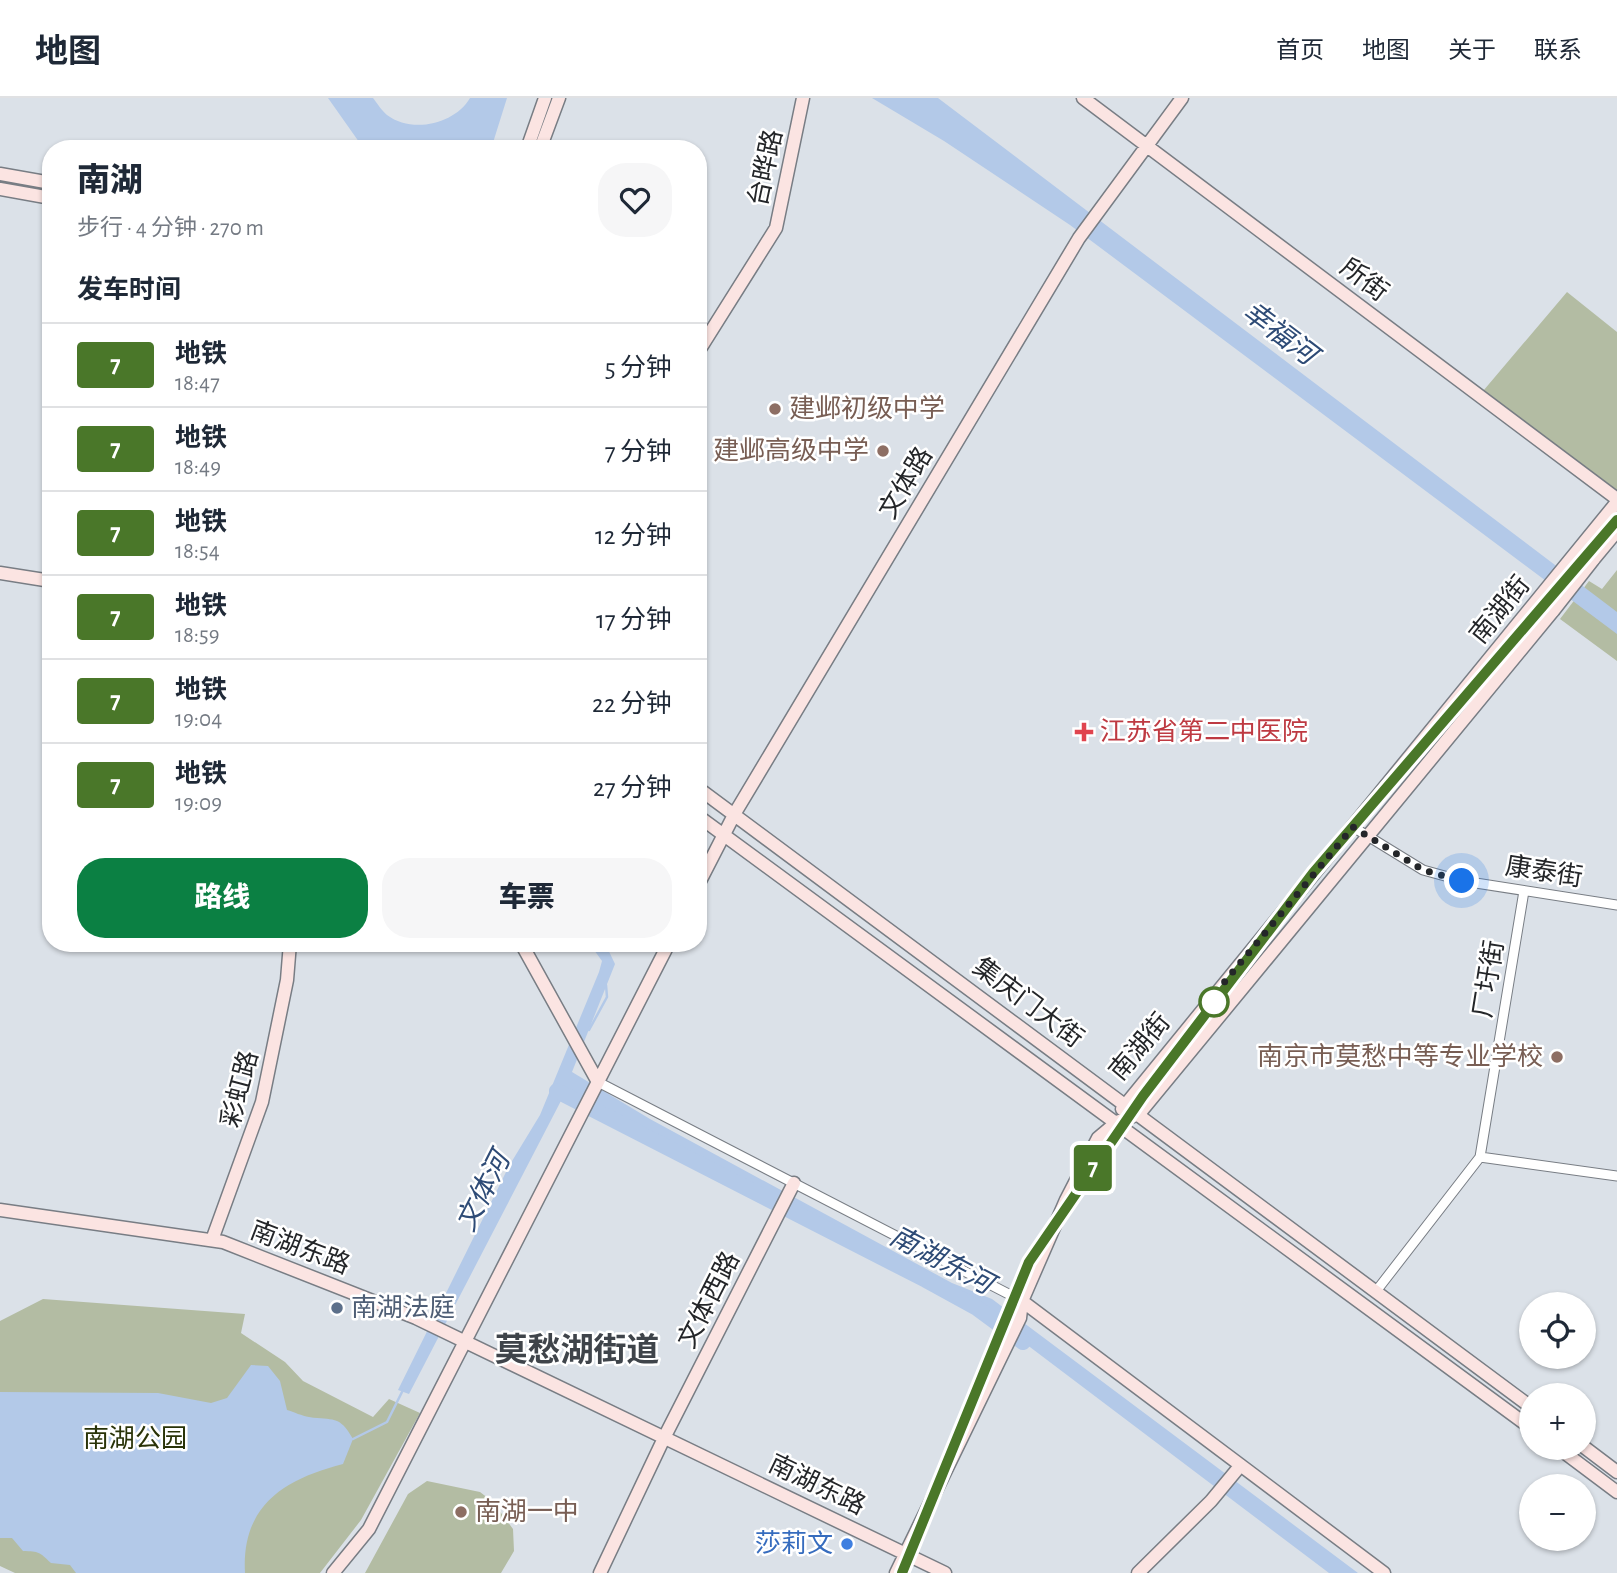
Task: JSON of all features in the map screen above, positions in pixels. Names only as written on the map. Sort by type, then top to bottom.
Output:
[{"type":"main road","points":[[530,140],[545,98]]},
{"type":"main road","points":[[544,140],[559,98]]},
{"type":"main road","name":"台晔路","points":[[707,338],[776,228],[803,98]]},
{"type":"main road","name":"所街","points":[[1083,98],[1617,500]]},
{"type":"main road","name":"文体路","points":[[707,867],[735,813],[1081,235],[1182,98]]},
{"type":"main road","points":[[0,174],[42,181]]},
{"type":"main road","points":[[0,189],[42,196]]},
{"type":"main road","name":"南湖街","points":[[1117,1122],[1124,1103],[1353,827],[1617,500]]},
{"type":"main road","name":"南湖街","points":[[1117,1122],[1139,1114],[1617,531]]},
{"type":"main road","points":[[0,573],[42,580]]},
{"type":"main road","name":"集庆门大街","points":[[707,794],[1519,1398]]},
{"type":"main road","name":"集庆门大街","points":[[707,822],[1519,1419]]},
{"type":"main road","name":"彩虹路","points":[[212,1240],[262,1102],[285,993],[289,952]]},
{"type":"main road","points":[[526,952],[597,1084]]},
{"type":"main road","points":[[333,1573],[369,1529],[664,952]]},
{"type":"main road","points":[[896,1573],[1020,1318],[1022,1301],[1066,1200],[1098,1138],[1117,1122]]},
{"type":"main road","name":"文体西路","points":[[600,1573],[665,1436],[791,1189]]},
{"type":"main road","name":"南湖东路","points":[[0,1210],[212,1240],[416,1318],[944,1573]]},
{"type":"main road","points":[[1022,1301],[1384,1573]]},
{"type":"main road","points":[[1596,1456],[1617,1472]]},
{"type":"main road","points":[[1575,1460],[1617,1492]]},
{"type":"main road","points":[[1138,1573],[1211,1501],[1240,1466]]},
{"type":"street","name":"康泰街","points":[[1353,827],[1423,870],[1462,881],[1617,905]]},
{"type":"street","name":"厂圩街","points":[[1480,1157],[1524,891]]},
{"type":"street","points":[[597,1084],[791,1189],[1022,1301]]},
{"type":"street","points":[[1377,1290],[1480,1157],[1617,1176]]},
{"type":"green space","points":[[1567,292],[1617,332],[1617,499],[1478,397]]},
{"type":"green space","points":[[1617,570],[1617,661],[1560,619],[1589,581],[1602,589]]},
{"type":"green space","name":"南湖公园","points":[[43,1299],[245,1314],[241,1333],[285,1362],[303,1381],[373,1417],[389,1399],[420,1413],[361,1520],[320,1573],[15,1573],[0,1566],[0,1321]]},
{"type":"green space","points":[[427,1481],[480,1492],[493,1502],[513,1529],[514,1551],[501,1573],[365,1573],[408,1494]]},
{"type":"water","points":[[328,98],[373,98],[385,113],[397,121],[420,125],[444,120],[463,107],[470,98],[507,98],[494,140],[358,140]]},
{"type":"water","points":[[872,98],[938,98],[1617,612],[1617,634],[1070,225],[944,141]]},
{"type":"water","points":[[596,952],[609,952],[615,964],[572,1072],[650,1119],[952,1283],[992,1299],[1358,1573],[1329,1573],[965,1298],[657,1142],[568,1093],[564,1095],[409,1394],[398,1390],[509,1166],[540,1115],[602,961]]},
{"type":"water","points":[[251,1365],[268,1366],[280,1381],[287,1410],[335,1420],[344,1426],[353,1439],[343,1464],[322,1470],[285,1487],[259,1513],[250,1529],[245,1573],[76,1573],[70,1565],[51,1563],[38,1553],[23,1551],[12,1538],[0,1538],[0,1392],[158,1393],[211,1403],[227,1398]]},
{"type":"waterway","name":"文体河","points":[[589,1030],[607,997],[606,985]]},
{"type":"waterway","name":"南湖东河","points":[[557,1091],[926,1280],[977,1308],[1023,1342]]},
{"type":"waterway","name":"文体河","points":[[353,1439],[387,1422],[403,1390]]},
{"type":"metro line","name":"7","points":[[902,1573],[1029,1262],[1143,1096],[1313,873],[1617,520]]},
{"type":"place","name":"建邺初级中学","points":[[775,409]]},
{"type":"place","name":"建邺高级中学","points":[[883,451]]},
{"type":"place","name":"江苏省第二中医院","points":[[1084,732]]},
{"type":"place","name":"南京市莫愁中等专业学校","points":[[1557,1057]]},
{"type":"place","name":"南湖法庭","points":[[337,1308]]},
{"type":"place","name":"南湖一中","points":[[461,1512]]},
{"type":"place","name":"莎莉文","points":[[847,1544]]},
{"type":"district","name":"莫愁湖街道","points":[[577,1351]]},
{"type":"route","points":[[1214,1002],[1212,997],[1353,827],[1423,870],[1462,881]]},
{"type":"water label","name":"幸福河","points":[[1279,334]]}]
